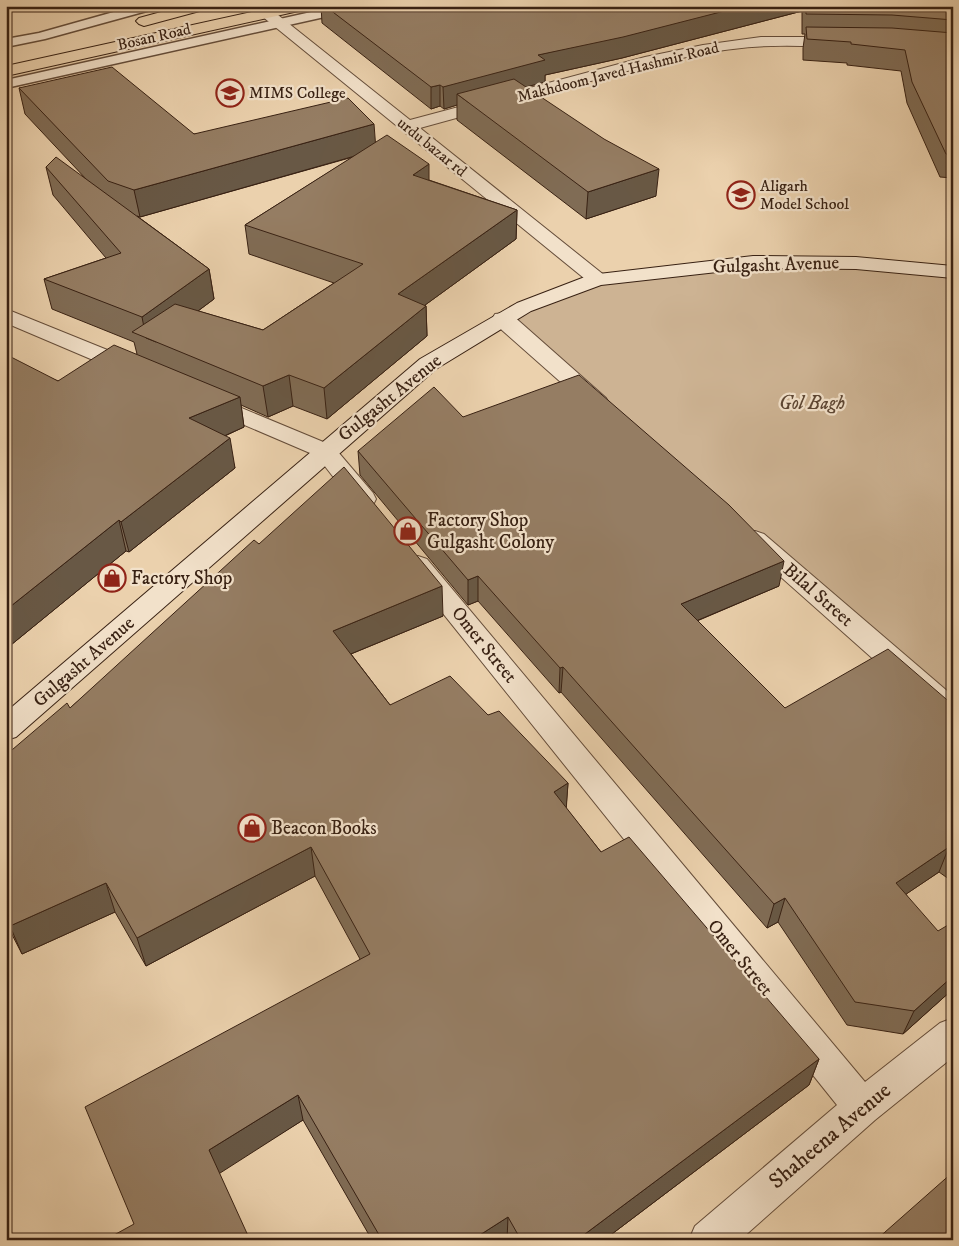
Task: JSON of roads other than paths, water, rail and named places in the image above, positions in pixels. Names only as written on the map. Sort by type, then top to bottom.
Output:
[{"type":"main road","name":"Bosan Road","points":[[6,52],[117,29],[202,6]]},
{"type":"main road","name":"Bosan Road","points":[[6,71],[232,20],[275,19],[303,6]]},
{"type":"street","name":"urdu bazar rd","points":[[275,19],[597,278]]},
{"type":"street","name":"Makhdoom Javed Hashmir Road","points":[[406,126],[651,60],[691,52],[735,44],[861,42]]},
{"type":"street","name":"Gulgasht Avenue","points":[[6,729],[325,451],[428,364],[524,306],[597,278],[753,262],[856,263],[953,272]]},
{"type":"street","points":[[6,315],[153,377]]},
{"type":"street","points":[[502,319],[615,418]]},
{"type":"street","points":[[180,389],[325,451],[382,520]]},
{"type":"street","name":"Bilal Street","points":[[735,523],[953,713]]},
{"type":"street","name":"Omer Street","points":[[401,544],[862,1107]]},
{"type":"street","name":"Shaheena Avenue","points":[[709,1240],[862,1107],[953,1035]]},
{"type":"lane","points":[[6,43],[41,36],[150,6]]},
{"type":"lane","points":[[6,84],[275,19],[356,6]]},
{"type":"place","name":"MIMS College","points":[[230,93]]},
{"type":"place","name":"Aligarh Model School","points":[[741,195]]},
{"type":"place","name":"Factory Shop Gulgasht Colony","points":[[408,531]]},
{"type":"place","name":"Factory Shop","points":[[112,578]]},
{"type":"place","name":"Beacon Books","points":[[252,828]]},
{"type":"park label","name":"Gol Bagh","points":[[812,403]]}]
